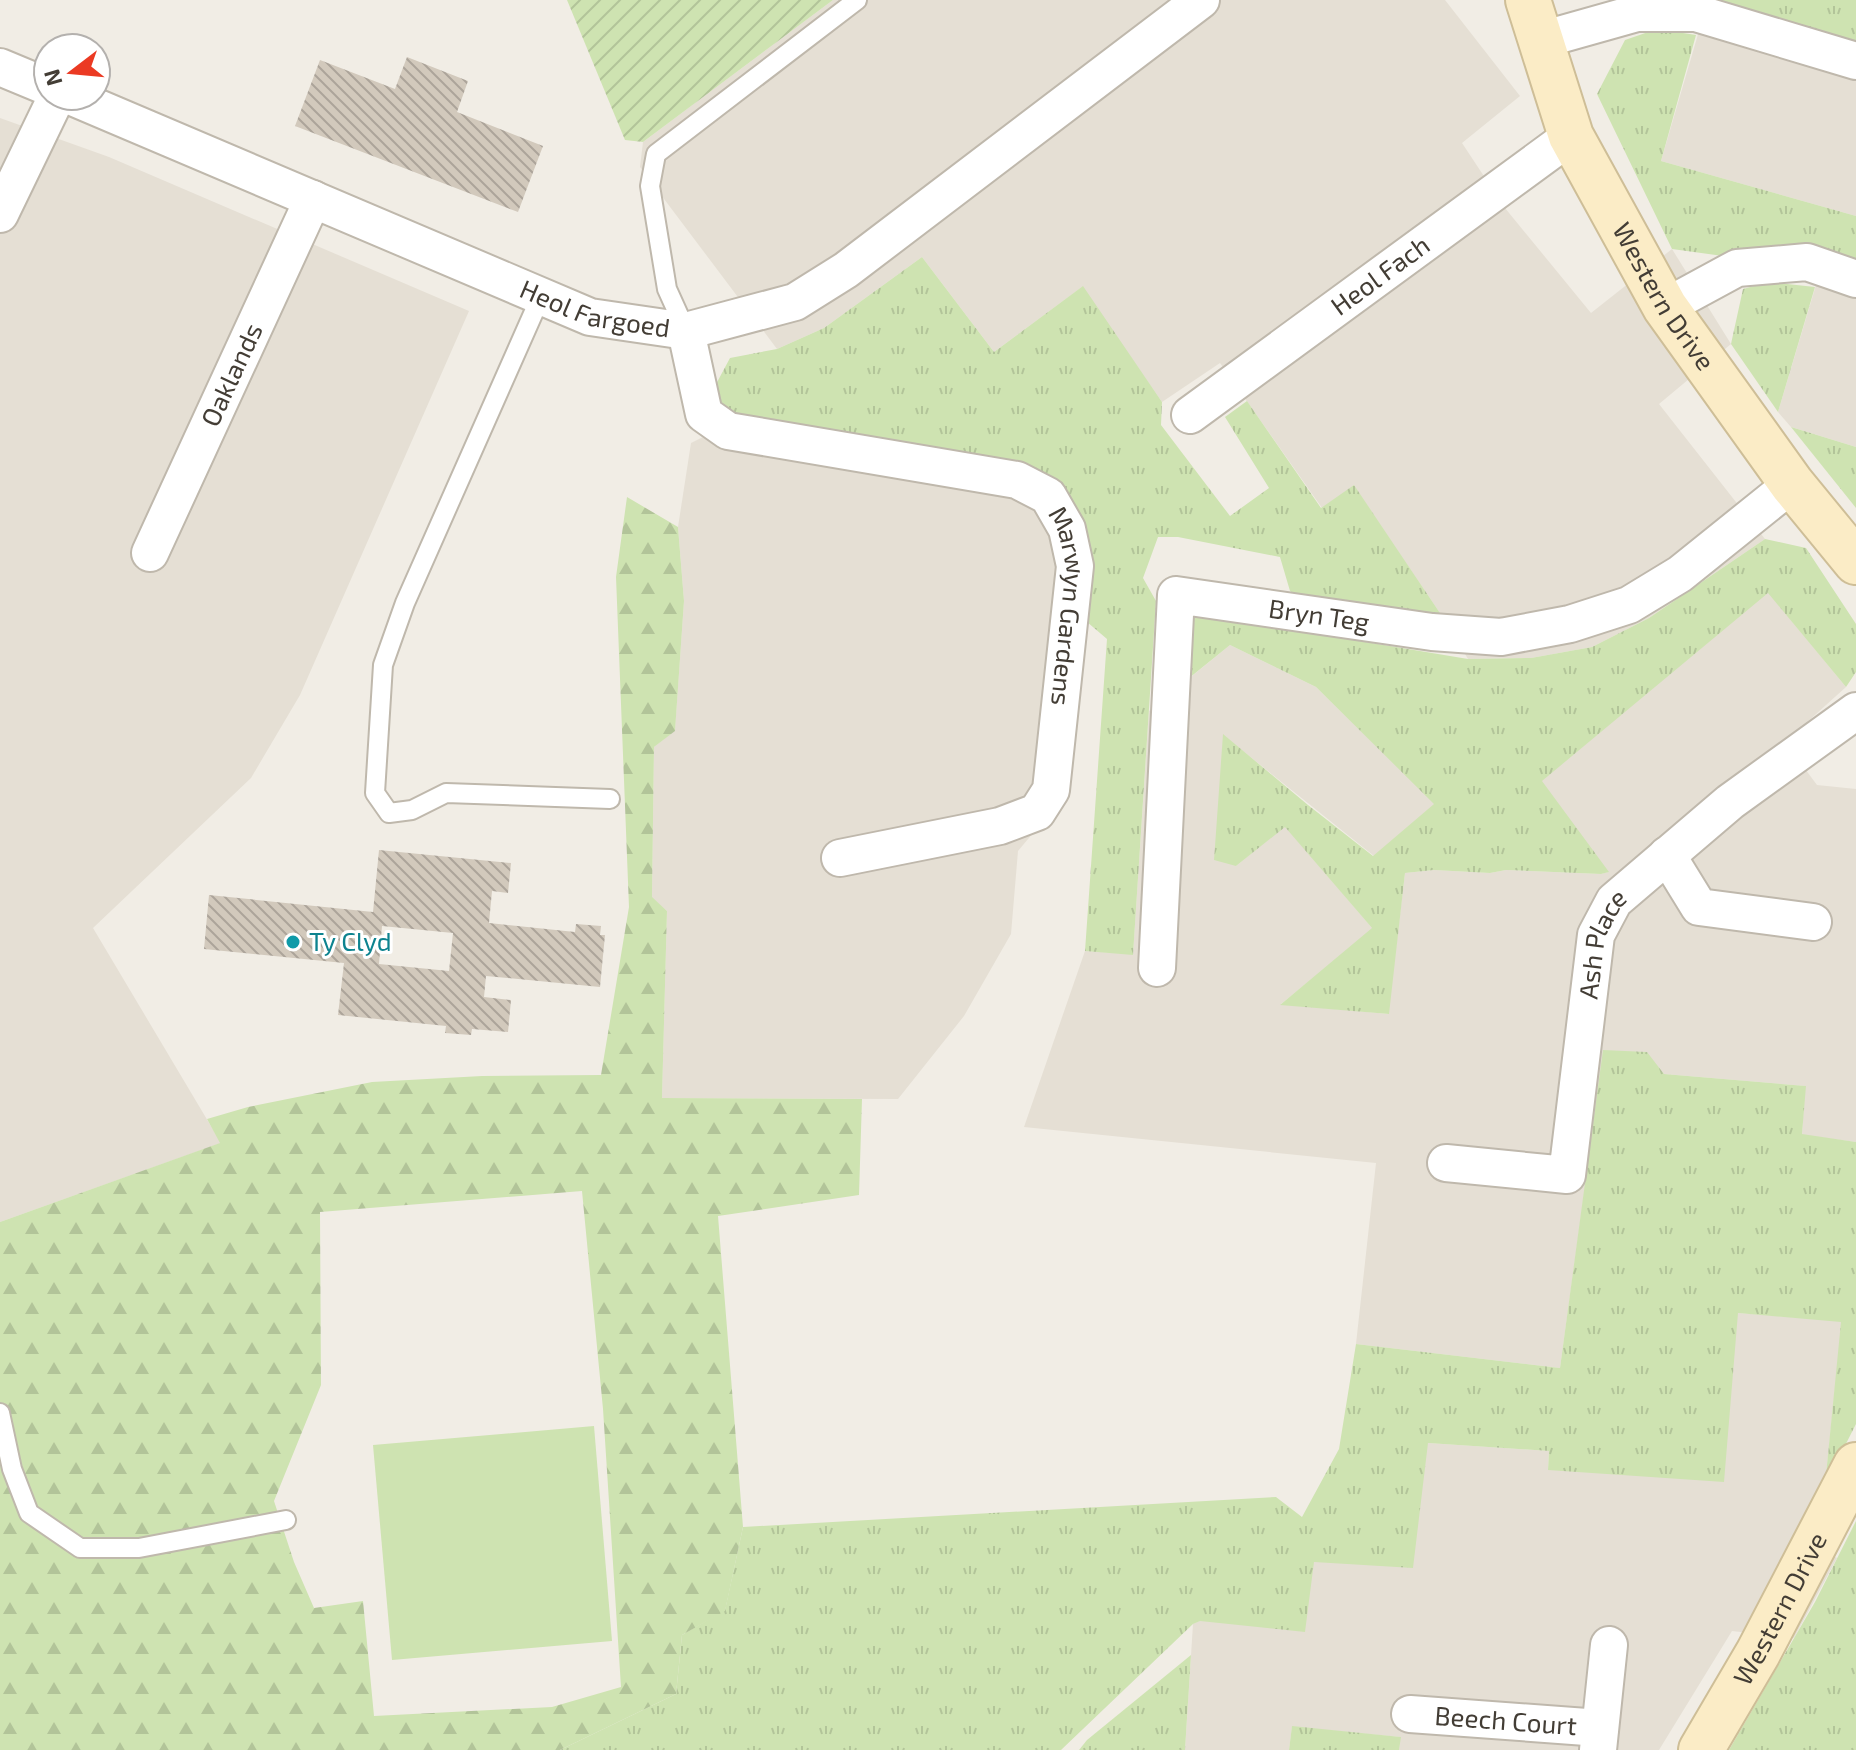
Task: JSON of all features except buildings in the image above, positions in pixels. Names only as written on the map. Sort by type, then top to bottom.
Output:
[{"type":"street","name":"Heol Fargoed","points":[[108,112],[590,317],[686,331],[795,302],[846,270],[1201,0]]},
{"type":"street","name":"Western Drive","points":[[1528,0],[1571,136],[1665,307],[1792,484],[1856,562]]},
{"type":"street","points":[[1541,40],[1637,13],[1696,13],[1856,61]]},
{"type":"street","points":[[0,67],[32,80]]},
{"type":"street","points":[[0,214],[49,112]]},
{"type":"street","name":"Heol Fach","points":[[1190,415],[1571,136]]},
{"type":"street","name":"Oaklands","points":[[150,553],[313,199]]},
{"type":"street","points":[[1665,307],[1737,268],[1807,262],[1856,279]]},
{"type":"street","name":"Marwyn Gardens","points":[[686,331],[704,414],[728,431],[1017,480],[1048,496],[1067,529],[1075,566],[1051,790],[1037,812],[1000,826],[840,858]]},
{"type":"street","name":"Bryn Teg","points":[[1157,968],[1176,595],[1432,632],[1501,637],[1570,624],[1629,605],[1680,574],[1792,484]]},
{"type":"street","name":"Ash Place","points":[[1446,1163],[1567,1175],[1596,935],[1614,901],[1730,802],[1856,711]]},
{"type":"street","points":[[1667,855],[1699,907],[1813,922]]},
{"type":"street","name":"Western Drive","points":[[1701,1750],[1758,1653],[1856,1465]]},
{"type":"street","name":"Beech Court","points":[[1410,1714],[1599,1739],[1609,1645]]},
{"type":"lane","points":[[686,331],[667,289],[650,186],[656,154],[857,0]]},
{"type":"lane","points":[[541,296],[405,603],[383,665],[375,793],[389,813],[412,810],[446,793],[610,799]]},
{"type":"lane","points":[[0,1413],[12,1469],[29,1513],[80,1548],[139,1548],[286,1520]]},
{"type":"shaded area","points":[[833,0],[1445,0],[1520,96],[1462,143],[1505,208],[1591,313],[1672,249],[1731,344],[1659,404],[1765,539],[1649,618],[1592,647],[1531,658],[1468,659],[1354,486],[1322,508],[1220,363],[1162,402],[1082,287],[994,352],[922,257],[824,328],[777,349],[640,167],[643,142]]},
{"type":"shaded area","points":[[1708,0],[1856,45],[1856,216],[1661,161]]},
{"type":"shaded area","points":[[0,118],[109,157],[469,311],[300,695],[251,778],[93,928],[221,1143],[0,1222]]},
{"type":"shaded area","points":[[1825,255],[1856,265],[1856,447],[1791,427],[1778,412]]},
{"type":"shaded area","points":[[731,423],[1034,478],[1078,509],[1089,555],[1054,808],[1018,851],[1011,934],[964,1016],[898,1099],[662,1098],[667,911],[652,898],[654,747],[675,730],[684,601],[678,527],[691,443]]},
{"type":"shaded area","points":[[1768,592],[1846,687],[1785,742],[1817,785],[1856,789],[1856,1142],[1802,1135],[1805,1086],[1664,1074],[1604,1050],[1560,1368],[1356,1344],[1376,1163],[1024,1127],[1085,951],[1133,954],[1149,711],[1230,645],[1316,687],[1435,804],[1374,856],[1223,735],[1236,866],[1285,826],[1373,929],[1281,1004],[1388,1014],[1405,873],[1434,870],[1608,872],[1541,781]]},
{"type":"shaded area","points":[[1738,1313],[1842,1321],[1825,1485],[1796,1537],[1837,1558],[1794,1638],[1732,1631],[1659,1750],[1399,1750],[1400,1737],[1292,1727],[1289,1750],[1185,1750],[1193,1624],[1314,1562],[1428,1443],[1549,1451],[1548,1469]]},
{"type":"green space","points":[[567,0],[833,0],[643,142],[625,140]]},
{"type":"green space","points":[[1708,0],[1856,0],[1856,45]]},
{"type":"green space","points":[[1657,29],[1696,35],[1661,161],[1856,216],[1856,265],[1723,256],[1672,249],[1597,94],[1625,40]]},
{"type":"green space","points":[[922,257],[994,352],[1083,286],[1162,402],[1161,425],[1230,516],[1269,488],[1225,417],[1247,401],[1321,508],[1354,485],[1446,622],[1303,601],[1290,591],[1280,557],[1178,537],[1158,537],[1143,578],[1156,601],[1133,955],[1085,951],[1107,639],[1080,616],[1089,555],[1078,509],[1034,478],[731,423],[720,405],[715,386],[730,358],[777,349],[824,328]]},
{"type":"green space","points":[[1769,282],[1815,287],[1778,412],[1731,344],[1743,289]]},
{"type":"green space","points":[[1791,427],[1856,447],[1856,508]]},
{"type":"green space","points":[[627,497],[678,527],[684,601],[675,731],[654,747],[652,897],[667,911],[662,1098],[862,1099],[859,1195],[718,1216],[743,1527],[725,1611],[682,1635],[676,1694],[560,1750],[0,1750],[0,1222],[220,1143],[207,1119],[248,1107],[372,1082],[482,1076],[601,1075],[629,907],[616,577]],"holes":[[[582,1191],[603,1409],[621,1687],[552,1707],[374,1716],[363,1601],[314,1608],[294,1562],[274,1501],[321,1385],[320,1212]]]},
{"type":"green space","points":[[1765,539],[1806,548],[1856,624],[1856,672],[1846,687],[1768,593],[1542,781],[1609,872],[1434,870],[1405,873],[1389,1014],[1280,1005],[1372,928],[1285,827],[1236,866],[1214,860],[1223,734],[1373,856],[1434,804],[1316,687],[1230,645],[1183,683],[1186,621],[1203,615],[1468,659],[1531,658],[1592,647],[1649,618]]},
{"type":"green space","points":[[1603,1050],[1647,1052],[1664,1074],[1806,1086],[1802,1134],[1856,1142],[1856,1424],[1825,1485],[1841,1322],[1738,1313],[1724,1482],[1548,1470],[1549,1451],[1428,1443],[1413,1568],[1314,1562],[1305,1632],[1200,1621],[1193,1624],[1061,1750],[560,1750],[676,1694],[682,1635],[725,1610],[743,1527],[1276,1497],[1302,1517],[1339,1449],[1356,1344],[1560,1368]]},
{"type":"green space","points":[[594,1426],[612,1641],[392,1660],[373,1445]]},
{"type":"green space","points":[[1856,1521],[1856,1750],[1729,1750],[1815,1602]]},
{"type":"green space","points":[[1191,1655],[1185,1750],[1079,1750],[1087,1740]]},
{"type":"green space","points":[[1292,1726],[1401,1737],[1399,1750],[1289,1750]]},
{"type":"place","name":"Ty Clyd","points":[[293,942]]}]
